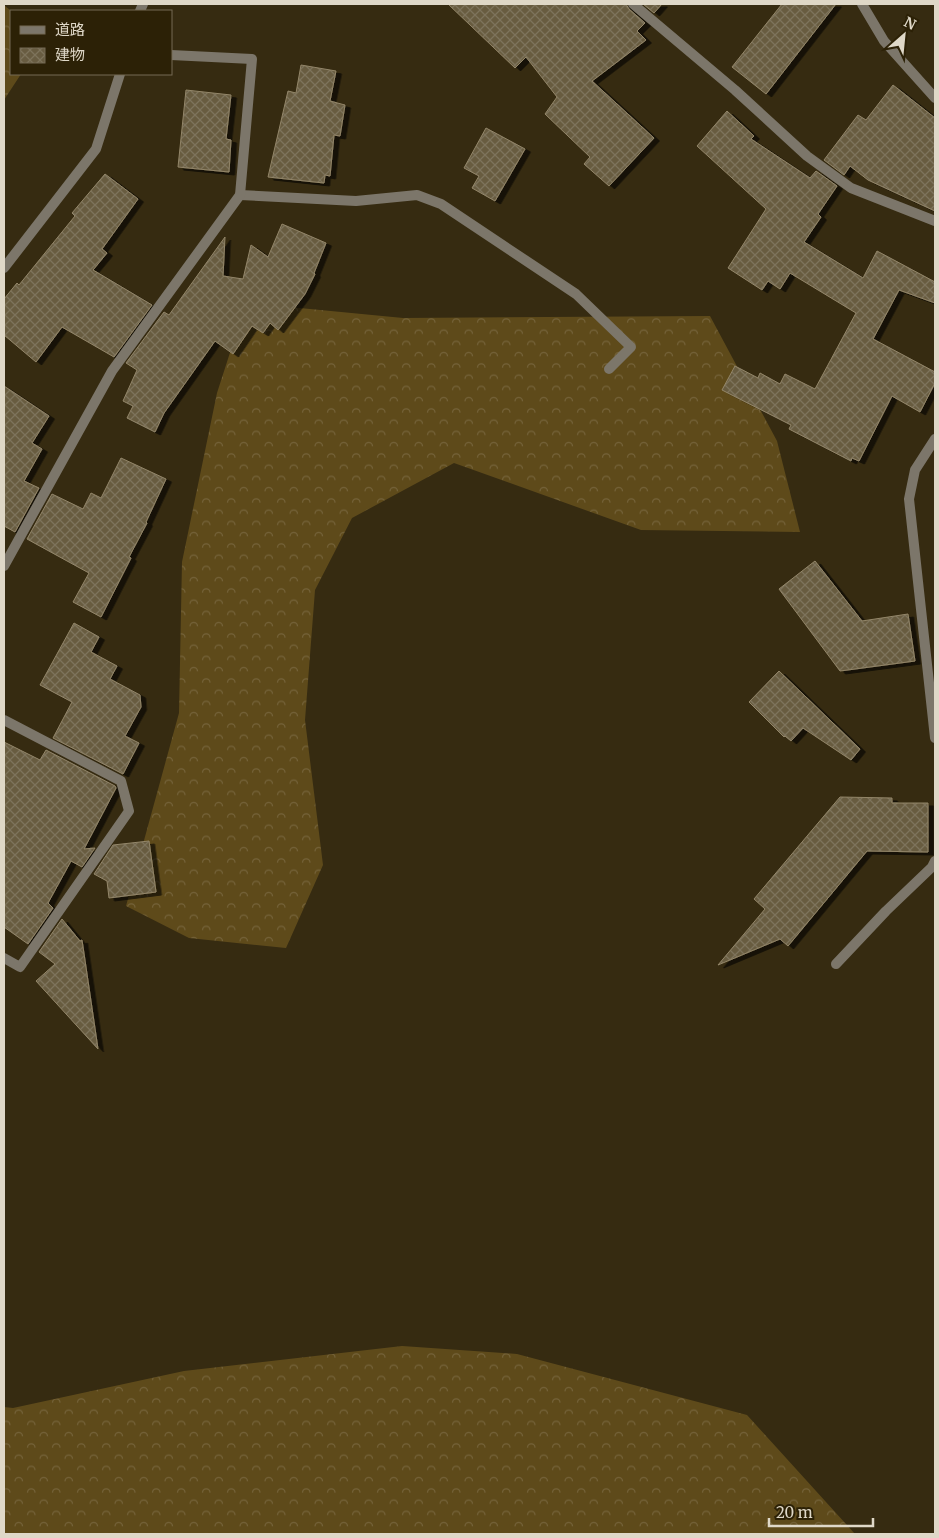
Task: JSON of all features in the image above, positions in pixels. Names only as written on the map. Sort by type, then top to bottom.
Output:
[{"type":"street","points":[[632,4],[735,90],[807,156],[852,188],[935,221]]},
{"type":"street","points":[[862,4],[884,41],[935,98]]},
{"type":"street","points":[[4,566],[112,371],[240,195],[252,59],[172,55]]},
{"type":"street","points":[[4,268],[96,149],[120,75]]},
{"type":"street","points":[[240,195],[356,201],[417,194],[441,204],[576,294],[631,347],[609,369]]},
{"type":"street","points":[[935,439],[915,470],[909,499],[935,738]]},
{"type":"street","points":[[4,720],[121,781],[129,811],[20,967],[4,958]]},
{"type":"street","points":[[836,964],[886,911],[932,867],[935,861]]},
{"type":"green space","points":[[4,5],[10,10],[10,75],[20,75],[4,100]]},
{"type":"green space","points":[[279,306],[403,318],[710,316],[777,441],[800,532],[641,530],[454,463],[352,518],[315,590],[305,720],[323,865],[286,948],[189,938],[126,906],[179,713],[182,562],[217,393],[236,334]]},
{"type":"green space","points":[[402,1346],[517,1354],[747,1415],[855,1534],[4,1534],[4,1407],[13,1408],[184,1371]]},
{"type":"building","points":[[448,4],[626,4],[645,23],[637,31],[646,40],[592,81],[654,138],[609,186],[584,164],[590,157],[545,114],[557,97],[526,57],[515,68]]},
{"type":"building","points":[[643,4],[662,4],[654,13]]},
{"type":"building","points":[[782,4],[836,4],[766,94],[732,67]]},
{"type":"building","points":[[301,65],[336,71],[330,101],[345,105],[340,136],[334,135],[330,176],[325,175],[324,183],[268,177],[288,91],[296,93]]},
{"type":"building","points":[[893,85],[935,118],[935,211],[868,180],[850,166],[844,175],[824,160],[858,115],[866,120]]},
{"type":"building","points":[[186,90],[231,95],[226,139],[231,140],[229,172],[178,167]]},
{"type":"building","points":[[727,111],[754,136],[751,139],[810,178],[816,171],[837,186],[818,214],[821,217],[804,242],[863,278],[877,251],[935,282],[935,303],[899,290],[873,339],[935,372],[935,383],[920,412],[892,396],[859,461],[852,458],[851,461],[789,429],[791,425],[722,390],[735,366],[758,378],[760,373],[780,384],[785,374],[815,389],[856,313],[790,273],[780,289],[768,281],[762,290],[728,268],[766,209],[697,146]]},
{"type":"building","points":[[486,128],[525,149],[495,201],[472,188],[479,176],[464,168]]},
{"type":"building","points":[[105,174],[138,199],[102,249],[107,253],[93,270],[152,305],[114,357],[62,327],[36,362],[4,335],[4,299],[17,283],[19,285],[75,216],[72,213]]},
{"type":"building","points":[[282,224],[326,243],[315,274],[305,294],[278,330],[270,323],[263,333],[252,326],[233,354],[215,341],[164,413],[155,432],[127,418],[133,406],[123,401],[137,370],[126,363],[164,312],[169,315],[225,237],[223,276],[243,279],[251,245],[268,257]]},
{"type":"building","points":[[4,386],[49,416],[32,443],[42,449],[24,481],[39,488],[15,532],[4,526]]},
{"type":"building","points":[[121,458],[166,479],[147,523],[129,557],[131,558],[101,617],[73,602],[89,573],[27,539],[52,494],[83,509],[91,493],[101,498]]},
{"type":"building","points":[[815,561],[862,621],[908,614],[915,661],[840,671],[779,589]]},
{"type":"building","points":[[74,623],[99,637],[91,652],[117,666],[110,679],[140,695],[141,707],[125,736],[139,743],[123,774],[53,738],[72,702],[40,685]]},
{"type":"building","points":[[779,671],[860,749],[851,760],[803,728],[791,741],[784,737],[749,702]]},
{"type":"building","points":[[4,742],[40,760],[46,750],[116,788],[84,849],[95,848],[82,867],[71,861],[48,903],[53,908],[28,944],[4,927]]},
{"type":"building","points":[[840,797],[892,798],[892,803],[928,803],[928,852],[867,851],[788,946],[780,939],[718,965],[765,909],[754,899]]},
{"type":"building","points":[[149,841],[156,892],[109,898],[107,881],[94,874],[113,845]]},
{"type":"building","points":[[62,919],[80,941],[82,940],[98,1049],[36,981],[55,964],[39,952]]}]
